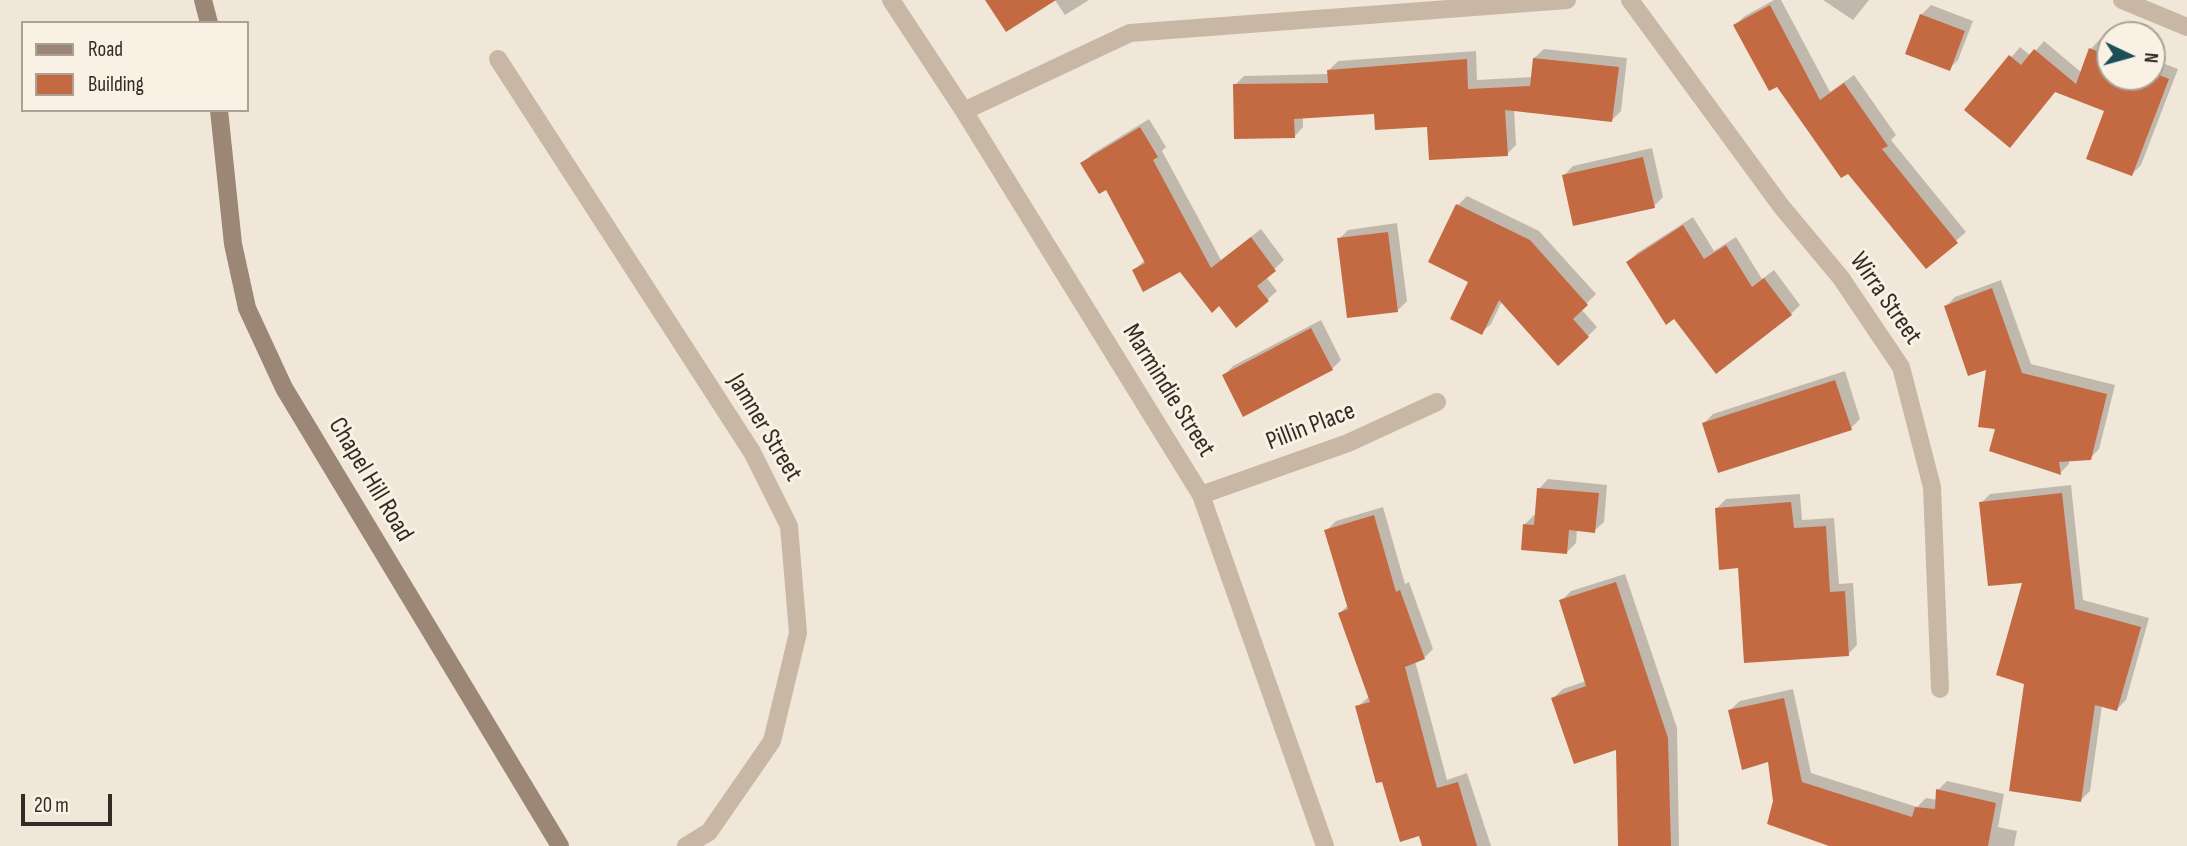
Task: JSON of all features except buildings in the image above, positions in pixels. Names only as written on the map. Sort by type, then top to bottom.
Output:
[{"type":"main road","points":[[203,0],[208,21]]},
{"type":"main road","name":"Chapel Hill Road","points":[[219,112],[233,244],[247,308],[284,388],[560,846]]},
{"type":"street","name":"Marmindie Street","points":[[891,0],[964,111],[1201,495],[1325,846]]},
{"type":"street","points":[[964,111],[1130,33],[1567,0]]},
{"type":"street","name":"Wirra Street","points":[[1630,0],[1782,206],[1841,278],[1901,367],[1932,487],[1940,689]]},
{"type":"street","points":[[2122,0],[2187,27]]},
{"type":"street","name":"Jamner Street","points":[[498,59],[751,452],[789,526],[798,632],[772,741],[709,832],[686,846]]},
{"type":"street","name":"Pillin Place","points":[[1201,495],[1348,443],[1437,402]]}]
